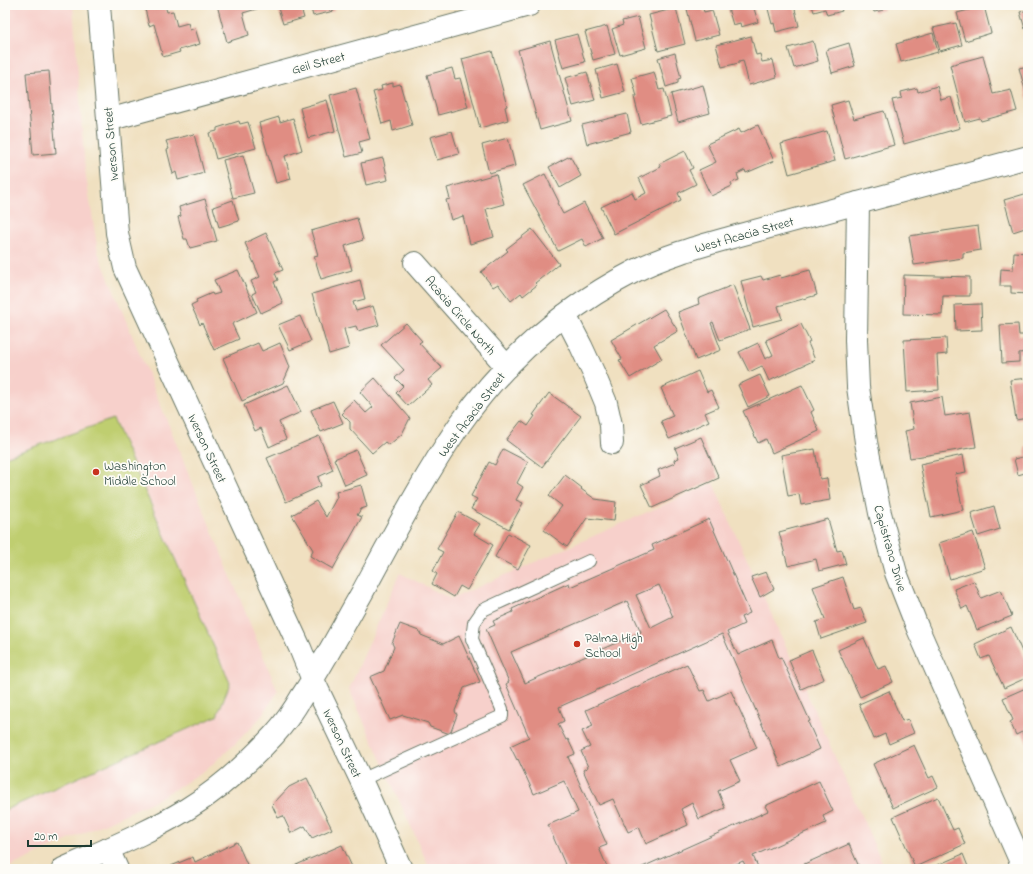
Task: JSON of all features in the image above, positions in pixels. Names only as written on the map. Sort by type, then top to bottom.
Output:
[{"type":"street","name":"Iverson Street","points":[[99,5],[117,233],[125,268],[401,869]]},
{"type":"street","name":"Geil Street","points":[[108,120],[529,5]]},
{"type":"street","name":"West Acacia Street","points":[[63,869],[143,833],[187,809],[234,775],[258,752],[292,712],[313,680],[436,460],[461,423],[482,396],[524,349],[564,315],[610,285],[636,271],[662,259],[691,249],[1028,157]]},
{"type":"street","name":"Capistrano Drive","points":[[858,203],[856,340],[858,387],[866,442],[880,513],[896,573],[918,630],[1024,869]]},
{"type":"street","name":"Acacia Circle North","points":[[415,263],[507,367]]},
{"type":"street","points":[[564,315],[581,346],[606,403],[611,425],[612,443]]},
{"type":"street","points":[[108,849],[117,869]]},
{"type":"lane","points":[[361,780],[502,716],[502,709],[472,639],[474,623],[482,610],[589,561]]},
{"type":"shaded area","name":"Washington Middle School","points":[[5,5],[73,5],[85,170],[98,252],[278,692],[260,718],[234,745],[208,768],[182,785],[154,801],[5,869]]},
{"type":"shaded area","name":"Palma High School","points":[[713,483],[885,869],[430,869],[349,689],[400,573],[451,599]]},
{"type":"green space","points":[[113,419],[230,683],[217,716],[5,810],[5,457]]},
{"type":"building","points":[[158,5],[165,5],[167,12],[173,11],[177,26],[188,23],[190,30],[195,28],[200,44],[179,50],[180,52],[163,57],[154,24],[149,26],[145,9]]},
{"type":"building","points":[[217,5],[262,5],[263,7],[243,13],[249,35],[227,42]]},
{"type":"building","points":[[277,5],[300,5],[304,18],[283,24]]},
{"type":"building","points":[[310,5],[333,5],[334,11],[313,16]]},
{"type":"building","points":[[686,5],[702,5],[704,12],[712,10],[719,35],[695,41]]},
{"type":"building","points":[[727,5],[753,5],[758,22],[741,27],[740,23],[733,25]]},
{"type":"building","points":[[767,5],[794,5],[799,26],[776,32],[774,23],[772,24]]},
{"type":"building","points":[[812,5],[840,5],[842,11],[827,15],[825,9],[814,12]]},
{"type":"building","points":[[872,5],[882,5],[884,10],[874,12]]},
{"type":"building","points":[[984,6],[991,33],[965,41],[957,13]]},
{"type":"building","points":[[676,8],[685,44],[658,51],[649,15]]},
{"type":"building","points":[[1028,10],[1028,28],[1025,29],[1020,12]]},
{"type":"building","points":[[638,17],[646,48],[620,55],[612,29],[623,25],[622,21]]},
{"type":"building","points":[[956,23],[962,45],[940,51],[933,28]]},
{"type":"building","points":[[607,26],[615,54],[593,60],[585,32]]},
{"type":"building","points":[[933,33],[938,52],[901,62],[896,44]]},
{"type":"building","points":[[577,34],[585,62],[563,68],[555,40]]},
{"type":"building","points":[[751,36],[756,55],[760,54],[762,62],[773,60],[777,77],[749,85],[743,60],[739,61],[739,63],[722,67],[716,45]]},
{"type":"building","points":[[550,41],[572,121],[540,130],[518,50]]},
{"type":"building","points":[[813,41],[818,61],[794,68],[788,48]]},
{"type":"building","points":[[849,43],[855,66],[832,73],[826,50]]},
{"type":"building","points":[[7,46],[10,78],[5,78],[5,47]]},
{"type":"building","points":[[492,51],[507,106],[505,107],[508,120],[480,128],[462,59]]},
{"type":"building","points":[[675,53],[681,78],[678,79],[678,83],[666,87],[658,58]]},
{"type":"building","points":[[983,56],[993,94],[1011,90],[1017,111],[981,121],[980,118],[965,122],[950,65]]},
{"type":"building","points":[[617,64],[625,92],[603,98],[596,70]]},
{"type":"building","points":[[1028,66],[1028,100],[1019,68]]},
{"type":"building","points":[[452,68],[455,79],[460,78],[468,107],[438,115],[427,75]]},
{"type":"building","points":[[49,71],[56,153],[33,155],[26,73]]},
{"type":"building","points":[[587,72],[595,100],[573,106],[565,78]]},
{"type":"building","points":[[654,72],[659,90],[664,89],[671,116],[641,124],[634,97],[637,97],[632,78]]},
{"type":"building","points":[[393,83],[393,86],[400,84],[412,125],[393,131],[391,121],[382,124],[373,92],[382,90],[381,86]]},
{"type":"building","points":[[703,85],[710,113],[678,122],[671,94]]},
{"type":"building","points":[[937,86],[941,100],[951,97],[960,128],[904,144],[892,100],[902,98],[901,92],[917,88],[918,92]]},
{"type":"building","points":[[356,88],[370,139],[359,142],[362,153],[346,157],[330,95]]},
{"type":"building","points":[[327,100],[335,131],[308,138],[300,108]]},
{"type":"building","points":[[848,100],[854,119],[884,111],[894,145],[845,159],[831,105]]},
{"type":"building","points":[[627,114],[631,132],[587,144],[582,125]]},
{"type":"building","points":[[279,117],[280,122],[293,118],[302,150],[285,156],[291,179],[276,183],[259,123]]},
{"type":"building","points":[[239,121],[240,124],[248,122],[256,148],[216,159],[209,133],[217,131],[217,128]]},
{"type":"building","points":[[758,125],[774,161],[746,173],[745,170],[737,174],[739,180],[731,183],[732,186],[711,196],[699,170],[716,162],[707,144],[739,129],[741,133]]},
{"type":"building","points":[[452,131],[459,154],[437,160],[430,137]]},
{"type":"building","points":[[827,131],[835,161],[789,174],[781,144]]},
{"type":"building","points":[[194,134],[204,173],[178,180],[176,172],[173,174],[167,150],[169,149],[166,141]]},
{"type":"building","points":[[508,138],[515,166],[489,173],[482,145]]},
{"type":"building","points":[[685,151],[693,168],[689,170],[696,184],[678,193],[681,200],[614,234],[601,207],[632,192],[635,199],[646,193],[639,178],[661,167],[659,164]]},
{"type":"building","points":[[243,155],[254,193],[233,198],[223,160]]},
{"type":"building","points":[[570,156],[581,176],[560,188],[549,167]]},
{"type":"building","points":[[383,158],[388,180],[366,185],[361,163]]},
{"type":"building","points":[[496,174],[504,204],[486,209],[494,237],[470,244],[463,216],[451,220],[446,200],[450,199],[447,188]]},
{"type":"building","points":[[545,174],[559,202],[557,203],[563,214],[584,203],[603,238],[586,247],[582,239],[558,251],[523,185]]},
{"type":"building","points":[[1028,193],[1028,227],[1013,232],[1004,200]]},
{"type":"building","points":[[205,199],[217,241],[190,248],[187,239],[184,239],[178,217],[181,216],[179,207]]},
{"type":"building","points":[[233,200],[239,221],[219,227],[213,207]]},
{"type":"building","points":[[357,218],[363,240],[345,246],[352,270],[321,279],[314,256],[318,255],[311,231]]},
{"type":"building","points":[[978,226],[981,250],[963,253],[963,258],[914,265],[909,236]]},
{"type":"building","points":[[532,229],[559,264],[535,283],[537,285],[523,296],[521,293],[511,301],[498,284],[493,287],[481,272],[508,251],[506,249]]},
{"type":"building","points":[[266,233],[283,270],[275,273],[278,280],[274,282],[283,303],[261,313],[252,294],[256,292],[251,281],[260,277],[245,243]]},
{"type":"building","points":[[1014,252],[1028,253],[1028,294],[1011,293],[1011,286],[1000,286],[1001,269],[1013,270]]},
{"type":"building","points":[[238,270],[257,312],[232,324],[239,339],[214,350],[202,323],[200,325],[191,305],[197,302],[196,300],[212,293],[213,295],[220,293],[214,280]]},
{"type":"building","points":[[810,270],[817,295],[778,306],[782,319],[753,327],[741,281],[761,276],[763,280],[780,275],[781,278]]},
{"type":"building","points":[[904,275],[970,277],[970,296],[943,296],[942,315],[903,314]]},
{"type":"building","points":[[360,280],[365,299],[353,302],[356,311],[373,306],[379,325],[358,331],[356,326],[344,329],[349,348],[329,354],[312,294]]},
{"type":"building","points":[[733,285],[750,329],[720,340],[713,322],[711,323],[721,350],[696,360],[678,312],[699,304],[698,299]]},
{"type":"building","points":[[981,304],[982,330],[956,331],[955,305]]},
{"type":"building","points":[[664,309],[678,331],[654,345],[662,359],[630,378],[619,360],[622,359],[611,340]]},
{"type":"building","points":[[300,316],[311,341],[290,350],[278,325]]},
{"type":"building","points":[[406,323],[422,341],[419,343],[442,368],[428,380],[432,385],[408,406],[396,393],[403,386],[395,378],[404,370],[381,345]]},
{"type":"building","points":[[801,324],[810,342],[808,343],[815,360],[769,381],[762,366],[749,372],[739,352],[758,343],[765,359],[773,355],[766,340]]},
{"type":"building","points":[[1018,324],[1019,335],[1028,335],[1028,352],[1019,353],[1019,362],[1002,363],[1000,325]]},
{"type":"building","points":[[946,338],[947,354],[937,355],[939,390],[907,392],[904,340]]},
{"type":"building","points":[[258,343],[262,351],[280,343],[290,367],[283,383],[242,401],[223,358]]},
{"type":"building","points":[[698,371],[707,392],[711,390],[719,407],[705,413],[709,421],[669,439],[661,421],[673,416],[661,388]]},
{"type":"building","points":[[760,375],[770,396],[748,407],[738,385]]},
{"type":"building","points":[[375,378],[410,418],[402,434],[389,445],[385,442],[372,453],[350,429],[350,422],[342,414],[344,412],[343,410],[354,400],[366,413],[373,407],[360,392]]},
{"type":"building","points":[[1028,378],[1028,418],[1016,420],[1010,380]]},
{"type":"building","points":[[288,385],[301,412],[279,422],[286,439],[269,447],[261,428],[255,431],[244,405]]},
{"type":"building","points":[[802,385],[814,410],[811,412],[819,431],[772,453],[766,439],[758,443],[743,411]]},
{"type":"building","points":[[549,393],[581,416],[542,467],[506,440],[521,421],[528,426],[535,416],[533,415]]},
{"type":"building","points":[[942,397],[945,416],[970,412],[976,447],[910,458],[905,431],[914,429],[910,403]]},
{"type":"building","points":[[333,401],[343,423],[321,432],[311,410]]},
{"type":"building","points":[[319,436],[333,470],[318,477],[321,486],[286,502],[267,458]]},
{"type":"building","points":[[701,437],[719,478],[652,508],[641,485],[660,476],[658,470],[675,463],[674,460],[679,458],[675,448]]},
{"type":"building","points":[[1028,447],[1028,472],[1018,475],[1014,459],[1026,456],[1025,448]]},
{"type":"building","points":[[503,449],[528,462],[517,483],[523,487],[516,500],[523,503],[509,529],[471,509],[477,499],[471,496],[489,462],[495,465]]},
{"type":"building","points":[[815,449],[820,479],[827,478],[830,500],[801,505],[799,494],[788,496],[781,455]]},
{"type":"building","points":[[356,450],[367,475],[345,485],[334,459]]},
{"type":"building","points":[[963,455],[966,472],[955,474],[963,510],[931,517],[920,464]]},
{"type":"building","points":[[565,475],[595,499],[616,502],[614,521],[587,518],[567,547],[544,530],[562,506],[549,496]]},
{"type":"building","points":[[361,485],[367,507],[361,509],[357,515],[362,517],[333,569],[310,556],[313,550],[292,515],[316,501],[326,517],[337,497],[336,492]]},
{"type":"building","points":[[994,506],[1000,529],[978,536],[971,513]]},
{"type":"building","points":[[458,512],[480,524],[474,534],[493,545],[467,590],[460,586],[454,597],[432,584],[437,574],[433,571],[443,552],[437,549]]},
{"type":"building","points":[[709,519],[750,613],[741,617],[744,624],[727,632],[738,655],[772,640],[779,658],[781,657],[810,721],[808,722],[820,749],[781,767],[722,634],[559,707],[564,721],[558,724],[566,740],[568,739],[575,754],[568,757],[607,845],[599,848],[608,869],[567,869],[548,825],[578,812],[564,781],[534,794],[518,759],[517,760],[510,746],[529,737],[506,684],[509,682],[486,629],[495,625],[493,621],[513,612],[512,609],[569,583],[570,587],[654,550],[652,545]],"holes":[[[659,585],[673,617],[651,628],[636,595]],[[627,601],[641,632],[525,683],[511,652]]]},
{"type":"building","points":[[828,519],[837,551],[842,550],[846,564],[819,571],[816,559],[788,566],[779,532]]},
{"type":"building","points":[[973,532],[985,568],[950,579],[939,543]]},
{"type":"building","points":[[508,533],[531,545],[518,569],[495,557]]},
{"type":"building","points":[[766,572],[774,589],[760,597],[751,577]]},
{"type":"building","points":[[843,577],[854,610],[861,608],[867,623],[821,639],[816,622],[825,619],[813,587]]},
{"type":"building","points":[[974,581],[981,598],[1001,590],[1012,616],[977,630],[967,606],[962,609],[954,589]]},
{"type":"building","points":[[400,624],[419,631],[421,635],[443,644],[459,636],[480,682],[464,688],[455,711],[457,715],[450,734],[430,727],[428,723],[403,715],[390,720],[370,677],[384,671],[394,647],[392,643]]},
{"type":"building","points":[[1011,627],[1028,665],[1028,677],[1004,688],[989,656],[981,659],[975,644]]},
{"type":"building","points":[[864,638],[878,669],[886,666],[893,682],[860,697],[838,650]]},
{"type":"building","points":[[812,650],[824,679],[801,689],[789,660]]},
{"type":"building","points":[[687,664],[700,691],[704,690],[709,701],[731,691],[757,748],[730,760],[740,781],[718,791],[725,808],[699,819],[692,803],[681,809],[688,825],[646,844],[639,827],[628,832],[613,799],[599,805],[583,770],[588,767],[581,751],[590,747],[582,731],[593,726],[586,710]]},
{"type":"building","points":[[1028,687],[1028,745],[1022,732],[1016,735],[1010,722],[1013,720],[1003,698]]},
{"type":"building","points":[[889,691],[902,721],[908,719],[914,733],[889,744],[885,734],[874,739],[859,704]]},
{"type":"building","points":[[914,745],[929,778],[933,776],[938,787],[893,808],[873,764]]},
{"type":"building","points":[[307,778],[332,829],[312,838],[305,826],[291,833],[283,816],[278,818],[272,805],[289,787]]},
{"type":"building","points":[[819,781],[833,811],[823,816],[826,823],[753,856],[759,869],[747,869],[743,861],[725,869],[638,869],[768,811],[765,806]]},
{"type":"building","points":[[938,797],[953,830],[958,828],[965,844],[915,867],[893,817]]},
{"type":"building","points":[[237,842],[249,869],[172,869],[171,866],[193,857],[195,862]]},
{"type":"building","points":[[849,844],[860,869],[793,869]]},
{"type":"building","points":[[342,845],[353,869],[287,869]]},
{"type":"building","points":[[963,854],[969,869],[933,869],[933,867]]},
{"type":"place","name":"Washington Middle School","points":[[96,472]]},
{"type":"place","name":"Palma High School","points":[[577,644]]}]
